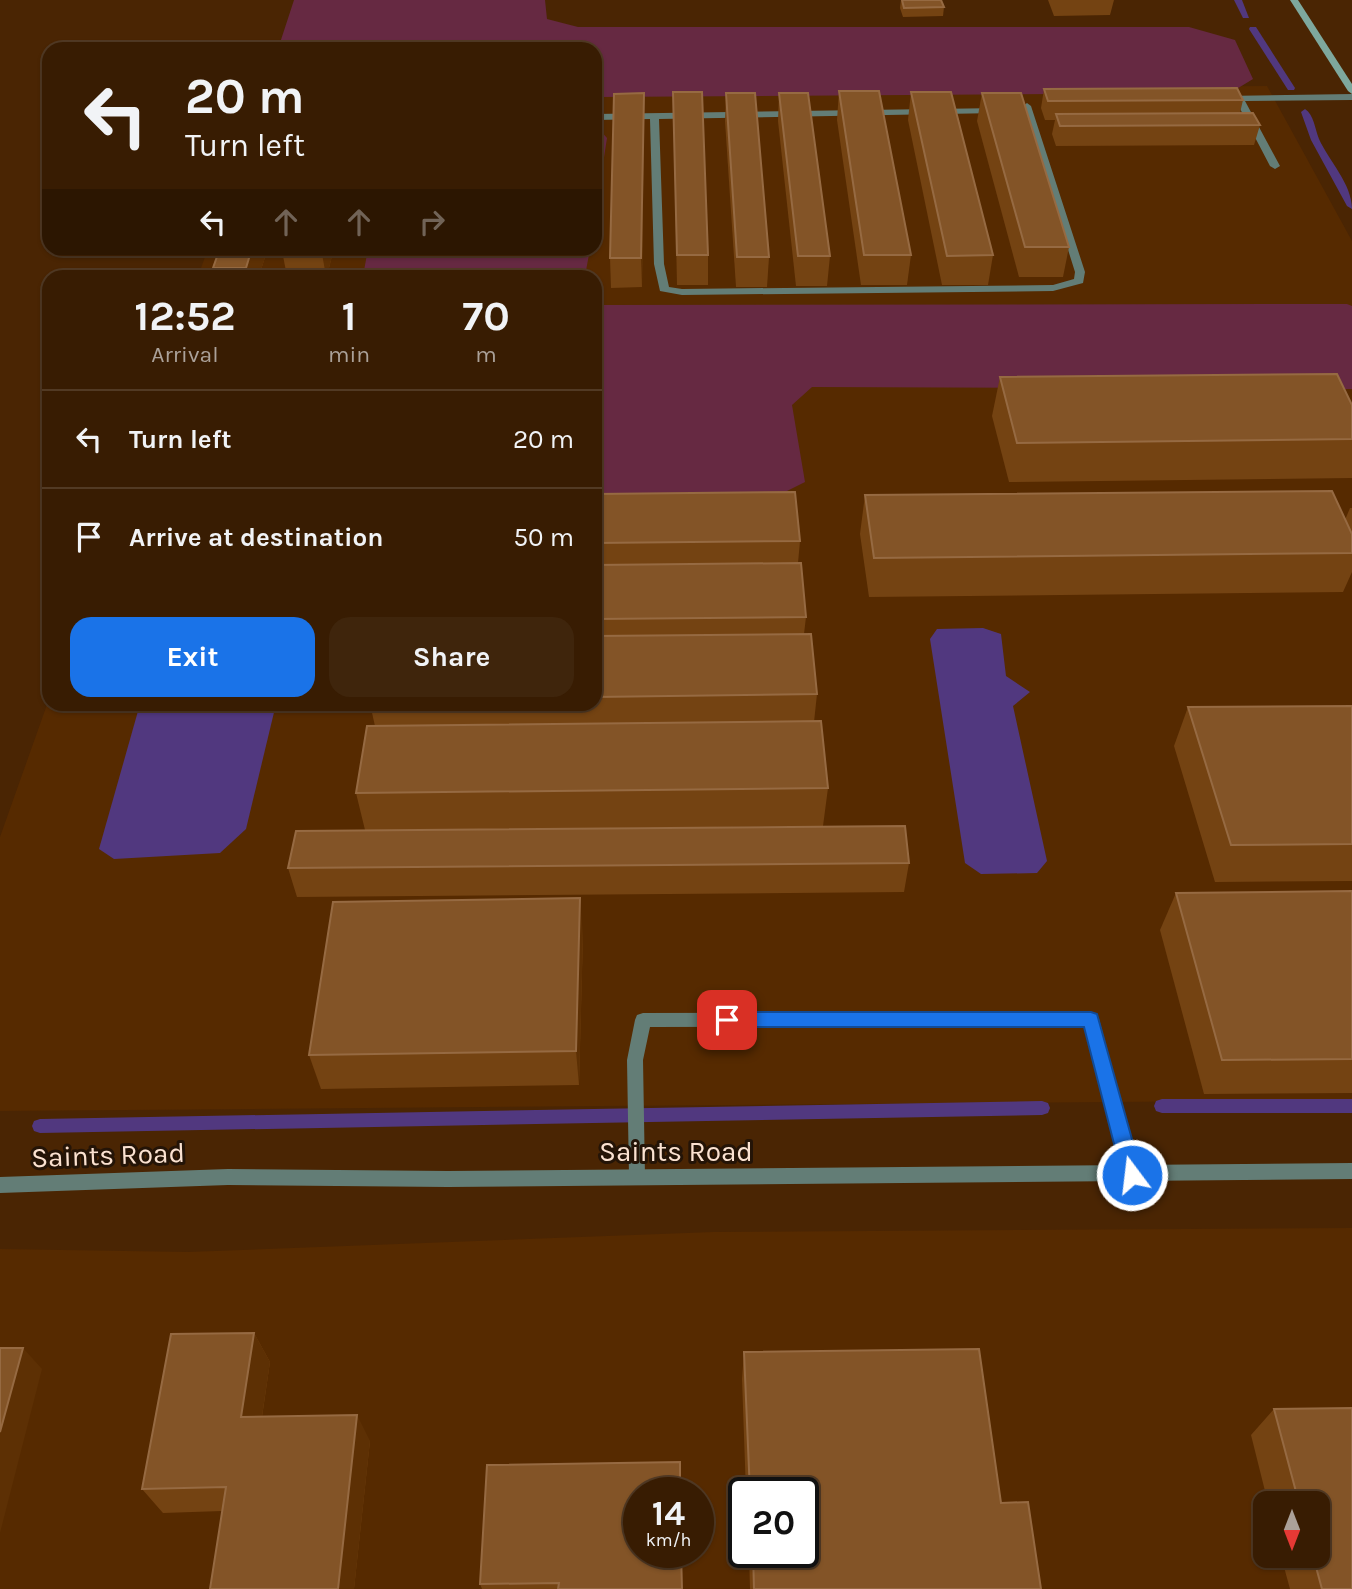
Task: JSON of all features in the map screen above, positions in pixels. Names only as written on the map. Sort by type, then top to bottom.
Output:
[{"type":"main road","points":[[1294,0],[1352,94]]},
{"type":"street","points":[[1216,100],[1352,94]]},
{"type":"street","points":[[1240,99],[1247,125],[1275,166]]},
{"type":"street","points":[[602,117],[654,115],[1023,107],[1035,129],[1080,272],[1079,281],[1054,288],[682,292],[664,289],[659,264],[654,115]]},
{"type":"street","points":[[1035,129],[1048,129]]},
{"type":"street","points":[[637,1177],[635,1060],[643,1020],[1091,1019],[1132,1175]]},
{"type":"street","name":"Saints Road","points":[[0,1185],[228,1177],[1132,1175],[1352,1171]]},
{"type":"shaded area","points":[[294,0],[545,0],[547,19],[578,27],[1189,27],[1235,40],[1253,79],[1230,93],[602,97],[602,42],[280,42]]},
{"type":"shaded area","points":[[1267,86],[1352,241],[1352,1100],[0,1111],[0,837],[45,711],[602,711],[602,270],[200,270],[205,256],[602,256],[602,91]]},
{"type":"shaded area","points":[[602,132],[607,138],[602,170]]},
{"type":"shaded area","points":[[367,256],[589,256],[586,270],[364,270]]},
{"type":"shaded area","points":[[602,305],[1352,306],[1352,389],[812,387],[792,405],[805,482],[775,497],[602,500]]},
{"type":"shaded area","points":[[983,628],[1001,634],[1006,676],[1030,692],[1013,706],[1047,861],[1037,873],[981,874],[965,863],[930,639],[937,629]]},
{"type":"shaded area","points":[[138,711],[274,711],[246,829],[220,853],[114,859],[99,849]]},
{"type":"shaded area","points":[[1352,1228],[1352,1589],[0,1589],[0,1249],[188,1252],[713,1232]]},
{"type":"building","points":[[902,0],[941,0],[944,7],[904,8]]},
{"type":"building","points":[[1237,88],[1243,100],[1048,101],[1044,89]]},
{"type":"building","points":[[839,91],[879,91],[911,255],[864,255]]},
{"type":"building","points":[[673,92],[702,92],[708,255],[677,255]]},
{"type":"building","points":[[911,92],[951,92],[993,255],[947,256]]},
{"type":"building","points":[[644,93],[641,258],[610,258],[614,94]]},
{"type":"building","points":[[726,93],[755,93],[769,257],[737,257]]},
{"type":"building","points":[[779,93],[808,93],[830,256],[798,256]]},
{"type":"building","points":[[982,93],[1021,93],[1069,247],[1025,247]]},
{"type":"building","points":[[1253,113],[1260,125],[1060,126],[1056,114]]},
{"type":"building","points":[[217,256],[250,256],[246,268],[213,268]]},
{"type":"building","points":[[1337,374],[1352,405],[1352,439],[1017,443],[1000,377]]},
{"type":"building","points":[[1332,491],[1352,534],[1352,553],[874,558],[865,495]]},
{"type":"building","points":[[795,492],[800,541],[602,543],[602,494]]},
{"type":"building","points":[[801,563],[806,617],[602,619],[602,565]]},
{"type":"building","points":[[811,634],[817,694],[602,697],[602,636]]},
{"type":"building","points":[[1352,706],[1352,844],[1231,845],[1188,707]]},
{"type":"building","points":[[821,721],[828,788],[356,793],[367,726]]},
{"type":"building","points":[[905,826],[909,863],[288,868],[296,831]]},
{"type":"building","points":[[1352,891],[1352,1059],[1222,1060],[1176,893]]},
{"type":"building","points":[[580,898],[576,1051],[309,1055],[333,902]]},
{"type":"building","points":[[254,1333],[241,1417],[357,1415],[338,1589],[210,1589],[226,1487],[142,1489],[171,1334]]},
{"type":"building","points":[[0,1348],[23,1348],[0,1432]]},
{"type":"building","points":[[979,1349],[1001,1503],[1028,1502],[1041,1589],[754,1589],[753,1568],[819,1568],[819,1477],[749,1477],[744,1352]]},
{"type":"building","points":[[1352,1408],[1352,1589],[1322,1589],[1316,1568],[1330,1568],[1330,1491],[1296,1491],[1274,1409]]},
{"type":"building","points":[[680,1462],[680,1477],[623,1477],[623,1568],[681,1568],[682,1589],[558,1589],[559,1583],[480,1584],[487,1465]]},
{"type":"waterway","points":[[1238,0],[1246,16]]},
{"type":"waterway","points":[[1253,29],[1291,88]]},
{"type":"waterway","points":[[1305,112],[1315,140],[1352,206]]},
{"type":"waterway","points":[[1162,1106],[1352,1106]]},
{"type":"waterway","points":[[40,1126],[1042,1108]]},
{"type":"route","points":[[727,1020],[1091,1019],[1132,1175]]}]
